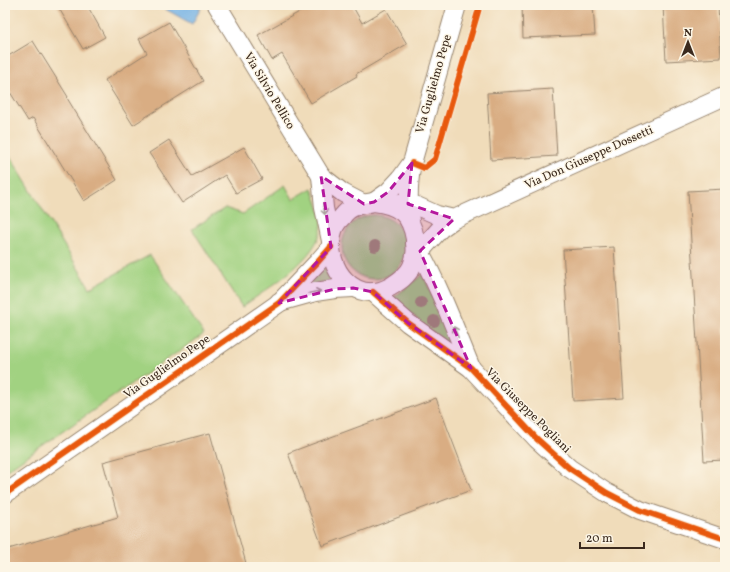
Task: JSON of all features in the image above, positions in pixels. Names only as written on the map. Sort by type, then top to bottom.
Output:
[{"type":"street","name":"Via Silvio Pellico","points":[[217,5],[321,176],[343,193],[375,203]]},
{"type":"street","name":"Via Guglielmo Pepe","points":[[411,206],[412,163],[457,5]]},
{"type":"street","name":"Via Don Giuseppe Dossetti","points":[[422,251],[440,229],[454,219],[725,96]]},
{"type":"street","name":"Via Guglielmo Pepe","points":[[375,203],[401,178],[412,163]]},
{"type":"street","name":"Via Silvio Pellico","points":[[321,176],[324,208],[331,244]]},
{"type":"street","points":[[375,203],[395,207],[403,213],[411,206],[414,231],[422,251],[410,269],[400,281],[387,288],[374,292],[363,292],[353,288],[343,278],[335,266],[332,256],[332,234],[337,222],[344,214],[353,208],[375,203]]},
{"type":"street","points":[[411,206],[437,216],[454,219]]},
{"type":"street","name":"Via Guglielmo Pepe","points":[[5,494],[279,303],[317,263],[331,244]]},
{"type":"street","name":"Via Giuseppe Pogliani","points":[[422,251],[471,368]]},
{"type":"street","name":"Via Guglielmo Pepe","points":[[279,303],[315,292],[353,288]]},
{"type":"street","name":"Via Giuseppe Pogliani","points":[[374,292],[408,323],[471,368],[537,439],[569,468],[607,494],[640,510],[725,539]]},
{"type":"highlighted area","points":[[412,163],[408,204],[454,219],[420,251],[471,368],[408,323],[373,292],[353,288],[335,289],[279,303],[331,247],[321,176],[364,204],[374,202],[388,192]]},
{"type":"green space","points":[[5,148],[90,288],[150,255],[204,334],[7,470],[5,466]]},
{"type":"green space","points":[[285,185],[293,199],[312,188],[322,219],[319,237],[303,260],[291,271],[242,307],[192,229],[225,208],[243,214]]},
{"type":"green space","points":[[374,215],[392,220],[397,224],[401,229],[406,247],[401,265],[397,270],[392,274],[374,279],[356,274],[351,270],[347,265],[342,247],[347,229],[351,224],[356,220]]},
{"type":"green space","points":[[323,266],[334,283],[297,289]]},
{"type":"green space","points":[[423,274],[451,339],[444,343],[393,298]]},
{"type":"water","points":[[158,5],[195,5],[201,8],[192,24]]},
{"type":"building","points":[[57,5],[87,5],[105,37],[83,49]]},
{"type":"building","points":[[312,5],[352,5],[362,23],[386,9],[407,44],[311,103],[282,54],[272,60],[258,35]]},
{"type":"building","points":[[522,5],[593,5],[595,35],[523,38]]},
{"type":"building","points":[[663,5],[718,5],[721,58],[666,61]]},
{"type":"building","points":[[169,22],[203,81],[133,125],[105,80],[147,53],[139,39]]},
{"type":"building","points":[[33,41],[117,180],[84,201],[33,118],[28,121],[5,84],[5,58]]},
{"type":"building","points":[[553,89],[557,156],[491,160],[487,93]]},
{"type":"building","points":[[169,140],[192,176],[244,147],[262,179],[236,193],[225,175],[182,203],[149,153]]},
{"type":"building","points":[[725,189],[725,460],[704,461],[688,191]]},
{"type":"building","points":[[614,247],[624,398],[573,401],[563,250]]},
{"type":"building","points":[[436,398],[471,490],[322,546],[288,453]]},
{"type":"building","points":[[210,433],[247,567],[5,567],[5,550],[118,517],[103,462]]},
{"type":"cycle path","points":[[412,163],[424,168],[435,159],[480,5]]},
{"type":"cycle path","points":[[5,494],[279,303],[331,247]]},
{"type":"cycle path","points":[[373,292],[408,323],[471,368],[537,439],[569,468],[607,493],[640,510],[725,539]]}]
